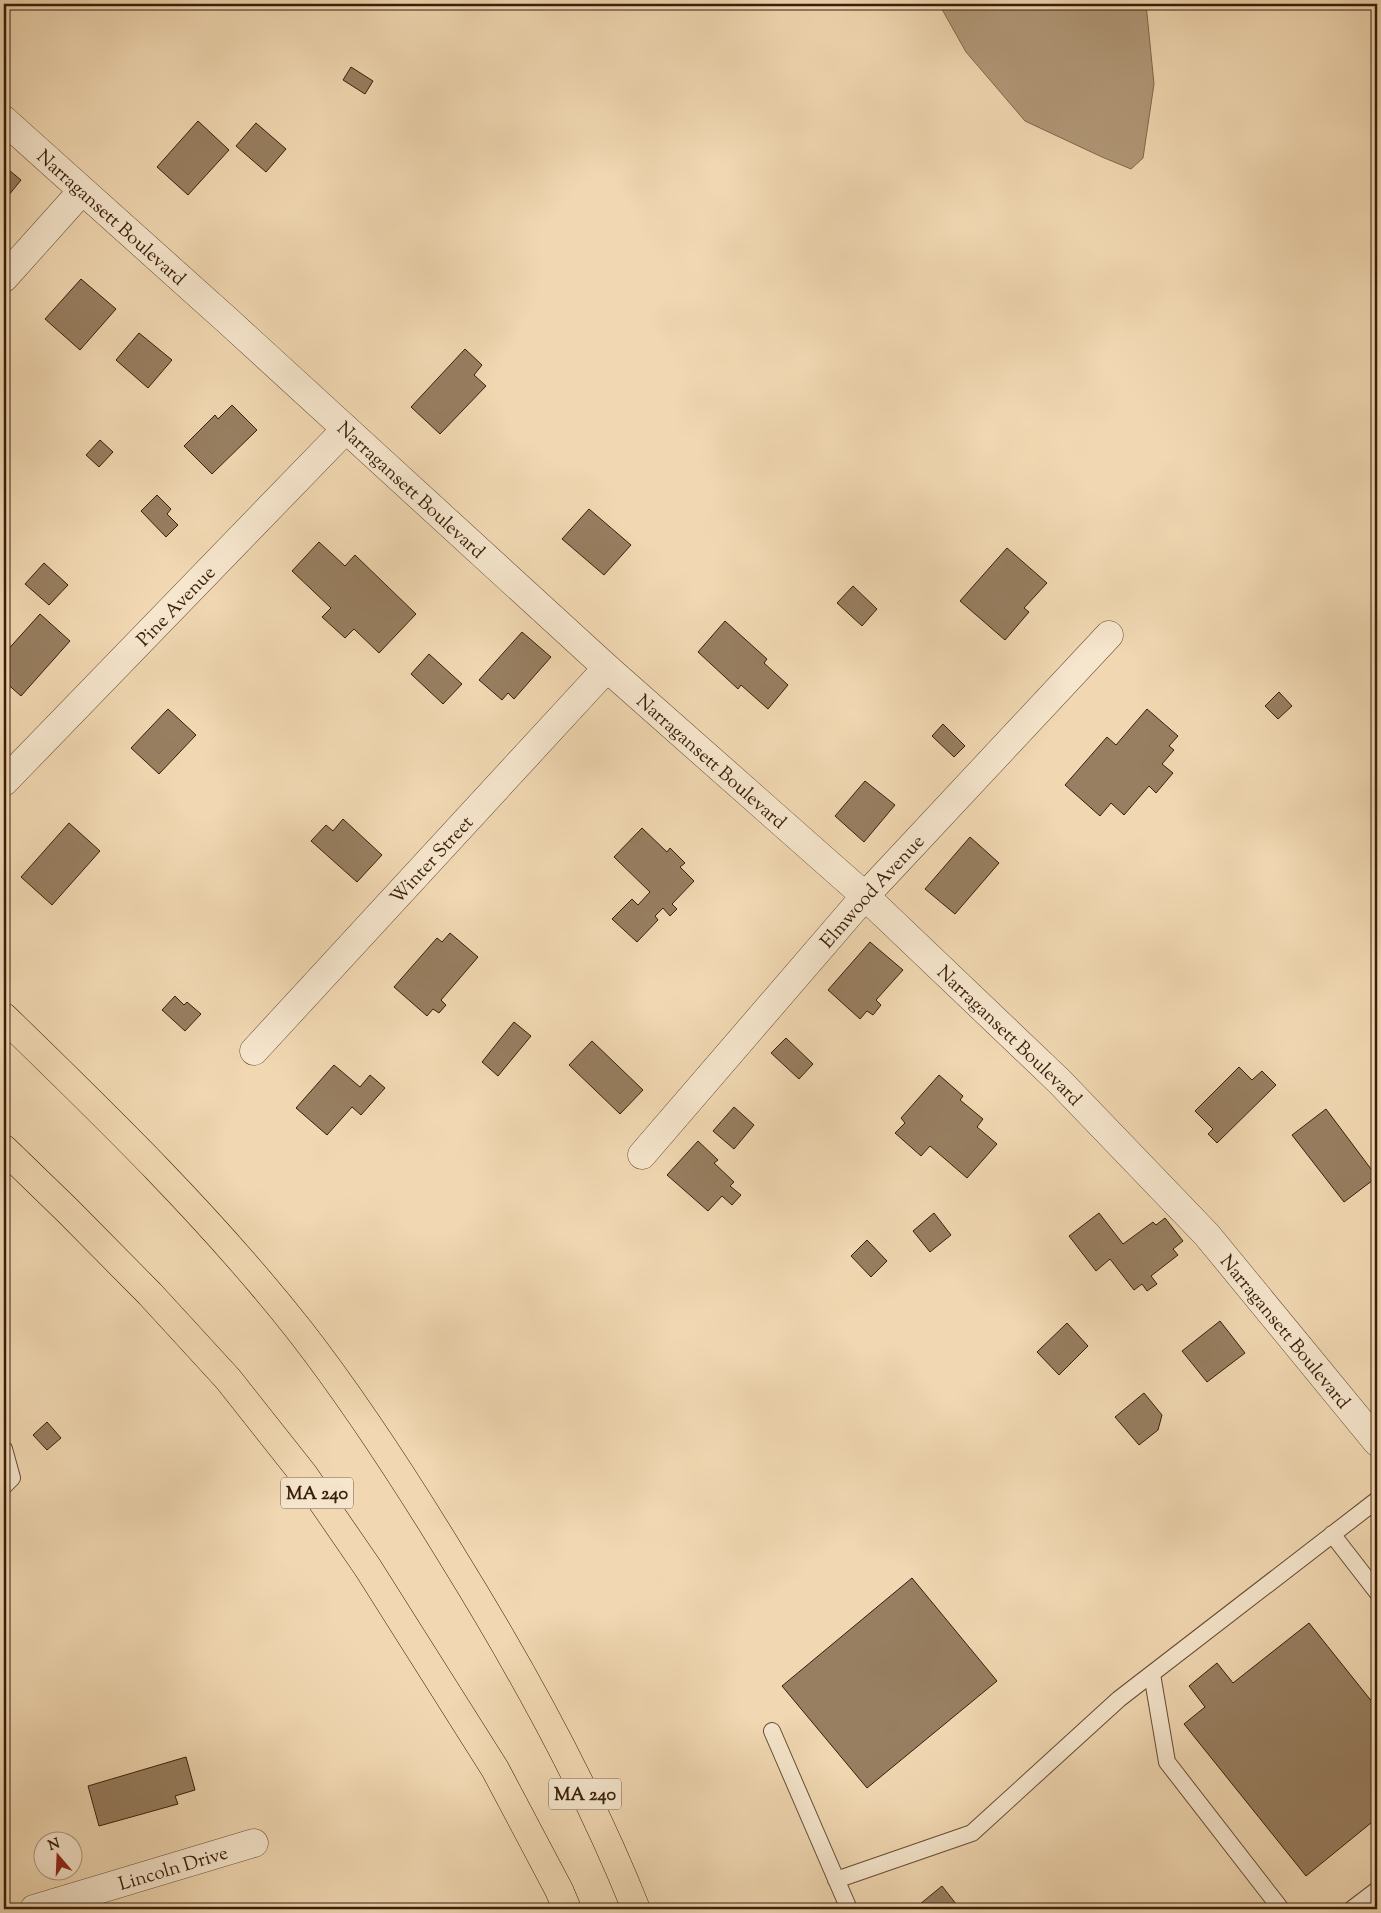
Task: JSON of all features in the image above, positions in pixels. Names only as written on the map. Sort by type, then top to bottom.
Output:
[{"type":"highway","name":"MA 240","points":[[4,1017],[141,1152],[219,1235],[300,1331],[369,1425],[478,1598],[527,1682],[579,1781],[636,1909]]},
{"type":"highway","name":"MA 240","points":[[4,1149],[150,1294],[228,1380],[304,1475],[368,1568],[494,1769],[563,1903]]},
{"type":"street","name":"Narragansett Boulevard","points":[[4,120],[228,321],[607,668],[864,896],[1059,1081],[1207,1235],[1377,1442]]},
{"type":"street","points":[[4,278],[82,191]]},
{"type":"street","name":"Pine Avenue","points":[[4,782],[346,429]]},
{"type":"street","name":"Elmwood Avenue","points":[[642,1155],[864,896],[1109,635]]},
{"type":"street","name":"Winter Street","points":[[254,1051],[607,668]]},
{"type":"street","name":"Lincoln Drive","points":[[34,1909],[254,1843]]},
{"type":"lane","points":[[4,1449],[12,1478],[4,1486]]},
{"type":"lane","points":[[836,1880],[972,1833],[1119,1699],[1377,1500]]},
{"type":"lane","points":[[1332,1534],[1377,1592]]},
{"type":"lane","points":[[1152,1674],[1167,1762],[1281,1909]]},
{"type":"lane","points":[[772,1731],[849,1909]]},
{"type":"lane","points":[[1352,1909],[1377,1890]]},
{"type":"shaded area","points":[[939,4],[1146,4],[1154,84],[1143,158],[1131,169],[1025,121],[966,52]]},
{"type":"building","points":[[351,67],[373,81],[365,94],[343,80]]},
{"type":"building","points":[[198,121],[229,150],[188,195],[157,167]]},
{"type":"building","points":[[256,123],[286,149],[266,172],[236,146]]},
{"type":"building","points":[[4,166],[21,180],[4,201]]},
{"type":"building","points":[[81,279],[116,309],[80,350],[45,319]]},
{"type":"building","points":[[139,333],[172,360],[148,388],[116,360]]},
{"type":"building","points":[[465,349],[482,365],[474,375],[486,386],[440,434],[411,407]]},
{"type":"building","points":[[232,405],[257,430],[212,474],[184,446],[215,415],[218,419]]},
{"type":"building","points":[[100,440],[113,452],[99,467],[86,455]]},
{"type":"building","points":[[157,495],[171,509],[167,514],[178,525],[166,537],[141,511]]},
{"type":"building","points":[[589,509],[631,545],[604,575],[562,539]]},
{"type":"building","points":[[319,542],[345,566],[355,555],[416,614],[379,653],[354,629],[345,638],[322,617],[331,608],[292,571]]},
{"type":"building","points":[[1007,548],[1047,583],[1024,608],[1029,612],[1005,640],[960,601]]},
{"type":"building","points":[[44,563],[68,585],[49,605],[25,584]]},
{"type":"building","points":[[853,586],[877,609],[862,626],[837,603]]},
{"type":"building","points":[[40,614],[70,641],[21,696],[4,681],[4,654]]},
{"type":"building","points":[[725,621],[767,659],[764,663],[788,685],[768,709],[741,685],[738,689],[698,652]]},
{"type":"building","points":[[522,632],[551,657],[514,699],[508,693],[502,700],[479,680]]},
{"type":"building","points":[[429,654],[462,684],[443,704],[411,674]]},
{"type":"building","points":[[1279,692],[1292,706],[1278,719],[1265,706]]},
{"type":"building","points":[[168,709],[196,735],[159,774],[131,748]]},
{"type":"building","points":[[1147,709],[1178,736],[1169,746],[1174,750],[1162,764],[1173,773],[1156,793],[1149,786],[1124,815],[1111,803],[1100,816],[1065,785],[1107,737],[1116,745]]},
{"type":"building","points":[[943,724],[965,746],[954,757],[932,736]]},
{"type":"building","points":[[865,781],[895,805],[864,842],[835,816]]},
{"type":"building","points":[[343,819],[382,855],[357,882],[311,841],[326,825],[333,831]]},
{"type":"building","points":[[69,823],[100,851],[52,905],[21,877]]},
{"type":"building","points":[[642,828],[667,852],[670,848],[685,863],[680,867],[694,881],[672,904],[677,909],[670,916],[663,908],[655,916],[658,920],[637,942],[612,919],[632,899],[638,905],[650,892],[614,857]]},
{"type":"building","points":[[970,837],[999,863],[955,914],[925,889]]},
{"type":"building","points":[[450,933],[478,957],[441,1000],[446,1005],[439,1013],[433,1009],[427,1016],[394,987],[437,938],[442,942]]},
{"type":"building","points":[[870,942],[903,970],[876,1000],[881,1005],[873,1015],[867,1011],[860,1019],[828,990]]},
{"type":"building","points":[[175,996],[184,1005],[187,1002],[201,1014],[185,1031],[162,1010]]},
{"type":"building","points":[[514,1022],[531,1036],[498,1076],[482,1062]]},
{"type":"building","points":[[786,1038],[813,1064],[799,1079],[771,1053]]},
{"type":"building","points":[[592,1041],[643,1090],[620,1114],[569,1065]]},
{"type":"building","points":[[334,1065],[360,1087],[370,1075],[385,1088],[361,1115],[352,1107],[327,1135],[296,1108]]},
{"type":"building","points":[[1239,1067],[1252,1080],[1262,1071],[1276,1085],[1217,1143],[1208,1134],[1213,1129],[1195,1111]]},
{"type":"building","points":[[939,1075],[963,1096],[960,1100],[983,1119],[977,1127],[997,1144],[967,1178],[930,1146],[921,1156],[895,1133],[905,1123],[901,1118]]},
{"type":"building","points":[[734,1107],[754,1125],[734,1149],[713,1131]]},
{"type":"building","points":[[1326,1109],[1377,1177],[1344,1202],[1292,1135]]},
{"type":"building","points":[[698,1141],[718,1160],[714,1163],[734,1182],[730,1186],[741,1195],[732,1205],[722,1196],[708,1211],[667,1175]]},
{"type":"building","points":[[934,1213],[951,1235],[930,1252],[913,1231]]},
{"type":"building","points":[[1099,1213],[1123,1244],[1153,1222],[1156,1225],[1165,1218],[1183,1241],[1173,1249],[1178,1255],[1151,1276],[1157,1284],[1147,1291],[1142,1284],[1134,1290],[1110,1259],[1096,1271],[1069,1236]]},
{"type":"building","points":[[867,1240],[887,1261],[871,1277],[851,1256]]},
{"type":"building","points":[[1220,1321],[1245,1353],[1207,1382],[1182,1351]]},
{"type":"building","points":[[1067,1323],[1088,1346],[1059,1375],[1037,1352]]},
{"type":"building","points":[[1144,1393],[1162,1415],[1158,1430],[1139,1445],[1115,1417]]},
{"type":"building","points":[[47,1422],[61,1438],[47,1450],[33,1435]]},
{"type":"building","points":[[912,1578],[997,1681],[867,1788],[782,1686]]},
{"type":"building","points":[[1309,1623],[1377,1708],[1377,1818],[1306,1876],[1184,1724],[1205,1707],[1189,1686],[1217,1663],[1233,1683]]},
{"type":"building","points":[[186,1757],[195,1790],[175,1796],[178,1804],[99,1826],[88,1786]]},
{"type":"building","points":[[942,1886],[960,1909],[914,1909]]}]
